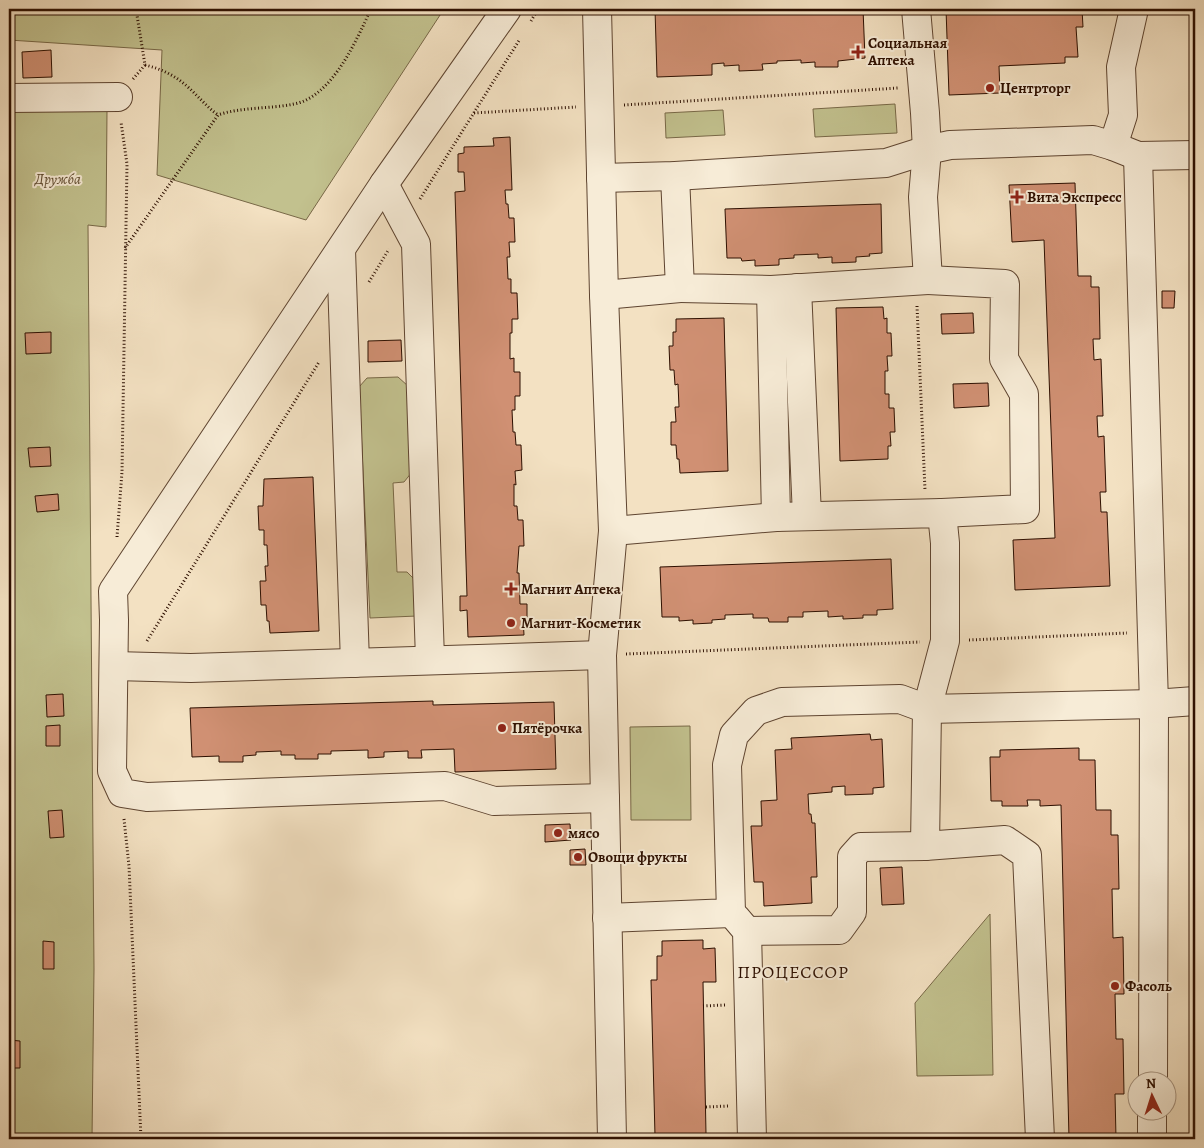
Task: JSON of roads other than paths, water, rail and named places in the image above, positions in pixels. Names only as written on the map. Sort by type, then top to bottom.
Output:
[{"type":"lane","points":[[507,9],[384,184],[113,591],[112,771],[122,793],[147,797],[445,786],[494,801],[604,798]]},
{"type":"lane","points":[[597,9],[604,295],[613,531],[602,655],[612,1139]]},
{"type":"lane","points":[[916,9],[927,150],[922,280]]},
{"type":"lane","points":[[1113,146],[1124,115],[1121,67],[1134,9]]},
{"type":"lane","points":[[9,98],[118,97]]},
{"type":"lane","points":[[601,178],[675,176],[886,163],[927,150],[950,146],[1093,140],[1138,156],[1195,155]]},
{"type":"lane","points":[[1138,156],[1153,632],[1152,1070]]},
{"type":"lane","points":[[675,176],[680,288]]},
{"type":"lane","points":[[384,184],[416,244],[430,659]]},
{"type":"lane","points":[[341,250],[355,663]]},
{"type":"lane","points":[[604,295],[680,288],[770,290],[922,280],[1004,284],[1004,359],[1024,394],[1025,509],[776,516],[613,531]]},
{"type":"lane","points":[[797,288],[807,516]]},
{"type":"lane","points":[[770,290],[776,516]]},
{"type":"lane","points":[[925,846],[927,709],[945,641],[944,543],[934,513]]},
{"type":"lane","points":[[114,666],[191,668],[602,655]]},
{"type":"lane","points":[[752,1139],[739,922],[727,765],[734,735],[756,711],[782,702],[900,699],[927,709],[1195,702]]},
{"type":"lane","points":[[607,918],[739,922],[839,930],[852,912],[852,857],[861,847],[925,846],[1005,840],[1027,855],[1040,1139]]},
{"type":"lane","points":[[1152,1120],[1152,1139]]},
{"type":"place","name":"Социальная Аптека","points":[[858,52]]},
{"type":"place","name":"Центрторг","points":[[990,88]]},
{"type":"place","name":"Вита Экспресс","points":[[1017,197]]},
{"type":"place","name":"Магнит Аптека","points":[[511,589]]},
{"type":"place","name":"Магнит-Косметик","points":[[511,623]]},
{"type":"place","name":"Пятёрочка","points":[[502,728]]},
{"type":"place","name":"мясо","points":[[558,833]]},
{"type":"place","name":"Овощи фрукты","points":[[578,857]]},
{"type":"place","name":"Фасоль","points":[[1115,986]]},
{"type":"district","name":"ПРОЦЕССОР","points":[[793,972]]},
{"type":"park label","name":"Дружба","points":[[58,179]]}]
